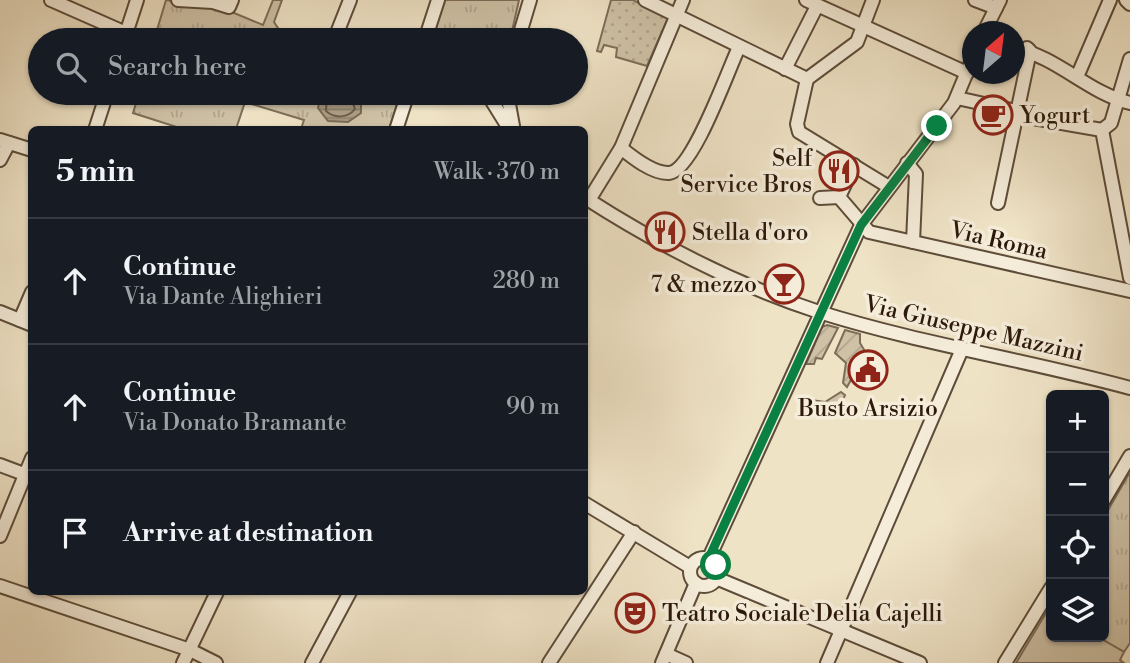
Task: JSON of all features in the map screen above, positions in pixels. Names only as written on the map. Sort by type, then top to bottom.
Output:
[{"type":"street","points":[[51,0],[107,28]]},
{"type":"street","points":[[128,28],[137,0]]},
{"type":"street","points":[[178,0],[213,2],[229,7],[232,0]]},
{"type":"street","points":[[339,28],[350,0]]},
{"type":"street","points":[[429,28],[438,0]]},
{"type":"street","points":[[522,28],[530,0]]},
{"type":"street","points":[[645,0],[807,79]]},
{"type":"street","points":[[588,198],[621,148],[683,0]]},
{"type":"street","points":[[873,0],[857,42],[807,79],[797,130],[889,187]]},
{"type":"street","points":[[975,0],[998,4],[990,21]]},
{"type":"street","points":[[1077,77],[1110,0]]},
{"type":"street","points":[[1126,0],[1130,4]]},
{"type":"street","points":[[785,69],[811,3],[962,71]]},
{"type":"street","points":[[621,148],[655,170],[671,173],[681,167],[691,153],[739,47]]},
{"type":"street","points":[[1025,49],[1046,58],[1119,100]]},
{"type":"street","points":[[957,98],[1015,113],[1102,130],[1111,123],[1130,59]]},
{"type":"street","points":[[709,558],[861,225],[957,98],[963,84]]},
{"type":"street","points":[[998,203],[1019,84]]},
{"type":"street","points":[[96,126],[103,105]]},
{"type":"street","points":[[397,126],[404,105]]},
{"type":"street","points":[[495,105],[509,126]]},
{"type":"street","points":[[509,105],[511,126]]},
{"type":"street","points":[[1102,130],[1130,278]]},
{"type":"street","points":[[0,160],[4,142],[28,149]]},
{"type":"street","points":[[907,163],[916,174],[913,242]]},
{"type":"street","points":[[839,197],[853,165]]},
{"type":"street","points":[[820,198],[839,197]]},
{"type":"street","points":[[839,197],[861,225]]},
{"type":"street","name":"Via Giuseppe Mazzini","points":[[588,200],[673,250],[820,312],[962,349],[1130,387]]},
{"type":"street","name":"Via Roma","points":[[861,225],[869,232],[1130,291]]},
{"type":"street","points":[[0,312],[26,322]]},
{"type":"street","points":[[827,663],[962,349]]},
{"type":"street","points":[[1109,492],[1130,456]]},
{"type":"street","points":[[0,465],[28,476],[0,536]]},
{"type":"street","points":[[588,505],[690,567]]},
{"type":"street","points":[[549,663],[634,532]]},
{"type":"street","points":[[690,567],[698,559],[709,558]]},
{"type":"street","points":[[690,567],[691,576],[696,583],[708,585],[716,578],[716,565],[709,558]]},
{"type":"street","points":[[716,578],[906,660],[920,663]]},
{"type":"street","points":[[686,663],[664,659],[696,583]]},
{"type":"street","points":[[0,586],[190,649],[216,663]]},
{"type":"street","points":[[183,663],[216,595]]},
{"type":"street","points":[[312,663],[348,595]]},
{"type":"street","points":[[1005,663],[1046,596]]},
{"type":"green space","points":[[166,0],[227,10],[263,25],[273,0],[282,0],[274,22],[278,28],[158,28]]},
{"type":"green space","points":[[445,0],[519,0],[513,28],[436,28]]},
{"type":"green space","points":[[611,0],[633,0],[668,18],[647,66],[616,57],[617,48],[604,45],[601,52],[597,51]]},
{"type":"green space","points":[[135,105],[244,105],[237,126],[174,126],[133,113]]},
{"type":"green space","points":[[255,105],[397,105],[390,126],[302,126],[304,120]]},
{"type":"green space","points":[[827,325],[838,328],[822,359],[816,358],[814,364],[806,364],[822,327]]},
{"type":"green space","points":[[845,330],[860,334],[860,343],[866,353],[847,387],[843,383],[846,363],[835,353]]},
{"type":"green space","points":[[841,392],[845,395],[838,412],[811,404],[811,400],[825,402]]},
{"type":"green space","points":[[1130,472],[1130,643],[1124,652],[1107,642],[1109,642],[1109,508]]},
{"type":"green space","points":[[1046,613],[1046,642],[1107,642],[1124,652],[1120,660],[1124,663],[1016,663]]},
{"type":"water","points":[[319,105],[361,105],[361,113],[348,122],[328,121]]},
{"type":"place","name":"Yogurt","points":[[993,115]]},
{"type":"place","name":"Self Service Bros","points":[[839,171]]},
{"type":"place","name":"Stella d'oro","points":[[665,232]]},
{"type":"place","name":"7 & mezzo","points":[[784,284]]},
{"type":"place","name":"Busto Arsizio","points":[[868,370]]},
{"type":"place","name":"Teatro Sociale Delia Cajelli","points":[[635,613]]},
{"type":"route","points":[[716,565],[709,558],[861,225],[937,126]]}]
